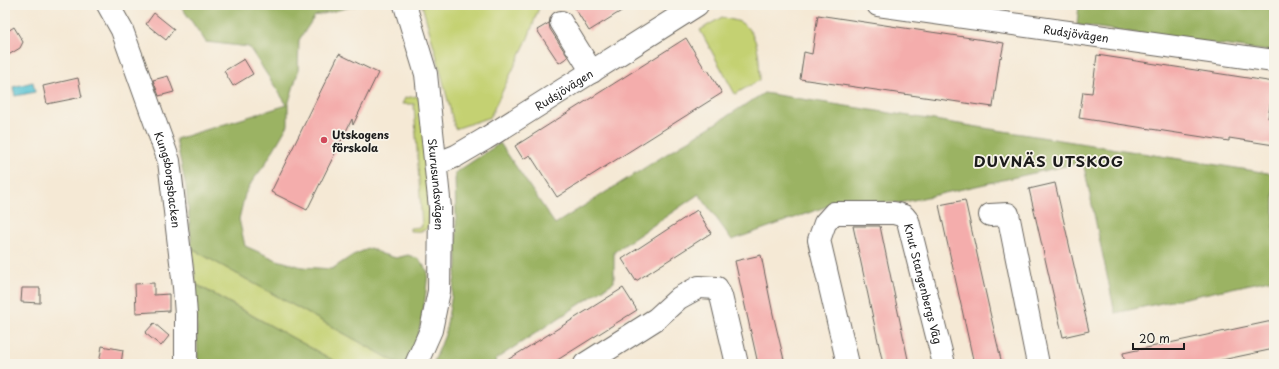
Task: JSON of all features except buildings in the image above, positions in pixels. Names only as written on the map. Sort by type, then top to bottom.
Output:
[{"type":"street","name":"Kungsborgsbacken","points":[[108,5],[122,30],[169,161],[184,287],[186,315],[186,364]]},
{"type":"street","name":"Skurusundsvägen","points":[[405,5],[426,74],[440,208],[439,290],[431,330],[416,364]]},
{"type":"street","name":"Rudsjövägen","points":[[878,5],[1274,61]]},
{"type":"street","name":"Rudsjövägen","points":[[436,164],[468,149],[667,25],[690,7]]},
{"type":"street","points":[[561,22],[592,72]]},
{"type":"street","name":"Knut Stangenbergs Väg","points":[[848,364],[819,240],[825,223],[834,213],[894,213],[904,216],[908,221],[944,364]]},
{"type":"street","points":[[990,215],[1008,214],[1038,364]]},
{"type":"street","points":[[585,364],[656,319],[679,298],[699,287],[717,288],[721,296],[737,364]]},
{"type":"green space","points":[[180,5],[358,5],[315,16],[299,40],[298,72],[288,105],[288,125],[264,166],[253,180],[245,194],[239,219],[245,246],[277,260],[302,267],[332,269],[353,255],[370,248],[382,254],[396,258],[408,255],[419,259],[428,272],[426,295],[419,332],[411,354],[405,364],[399,364],[192,249],[186,187],[176,139],[287,105],[249,47],[206,42]]},
{"type":"green space","points":[[422,5],[540,5],[528,38],[490,117],[455,129]]},
{"type":"green space","points":[[1079,5],[1274,5],[1274,52],[1077,25]]},
{"type":"green space","points":[[722,17],[740,22],[747,27],[755,40],[759,56],[760,80],[735,94],[700,30]]},
{"type":"green space","points":[[764,93],[1274,174],[1274,279],[1115,313],[1083,162],[900,203],[845,200],[732,240],[699,194],[614,252],[614,282],[496,359],[497,364],[433,364],[445,335],[457,265],[455,173],[500,143],[555,224]]},
{"type":"green space","points":[[417,96],[423,106],[430,166],[430,224],[424,230],[410,231],[410,228],[422,227],[414,104],[402,104],[405,98]]},
{"type":"green space","points":[[192,249],[399,364],[340,364],[196,284]]},
{"type":"green space","points":[[195,284],[340,364],[198,364]]},
{"type":"water","points":[[33,82],[35,92],[15,96],[13,87]]},
{"type":"place","name":"Utskogens förskola","points":[[324,140]]},
{"type":"district","name":"DUVNÄS UTSKOG","points":[[1049,160]]}]
